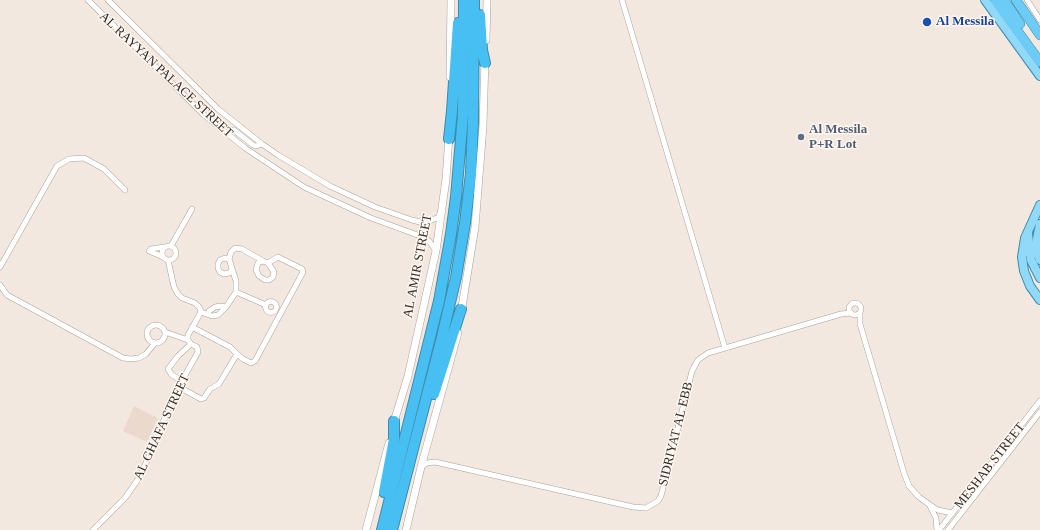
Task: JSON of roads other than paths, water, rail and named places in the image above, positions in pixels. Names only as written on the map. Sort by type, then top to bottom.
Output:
[{"type":"highway","points":[[479,0],[482,50],[485,63]]},
{"type":"highway","points":[[994,0],[1002,4],[1040,54]]},
{"type":"highway","points":[[1016,0],[1040,35]]},
{"type":"highway","points":[[448,139],[452,111],[458,18],[467,1]]},
{"type":"highway","points":[[392,530],[456,278],[465,223],[471,173],[473,122],[467,1]]},
{"type":"highway","name":"AL AMIR STREET","points":[[381,530],[439,301],[451,234],[456,197],[463,115],[467,1]]},
{"type":"highway","points":[[1002,4],[1040,62]]},
{"type":"highway","points":[[413,450],[424,425],[461,309]]},
{"type":"highway","points":[[381,530],[383,497],[394,439],[394,421]]},
{"type":"main road","name":"AL AMIR STREET","points":[[366,530],[394,421],[408,376],[436,251],[446,179],[451,0]]},
{"type":"main road","points":[[406,530],[421,468],[454,348],[475,227],[482,152],[487,0]]},
{"type":"main road","points":[[985,0],[1040,76]]},
{"type":"main road","points":[[1002,4],[1040,70]]},
{"type":"main road","points":[[1040,205],[1028,231],[1023,247],[1022,258],[1023,266],[1030,286],[1040,300]]},
{"type":"main road","points":[[1040,224],[1037,246],[1040,260]]},
{"type":"main road","points":[[1028,231],[1031,260],[1040,278]]},
{"type":"street","name":"AL RAYYAN PALACE STREET","points":[[88,0],[203,114],[245,148],[304,187],[371,218],[423,237],[429,241],[436,251]]},
{"type":"street","name":"AL RAYYAN PALACE STREET","points":[[108,0],[199,91],[262,144],[295,166],[375,207],[420,222],[427,222],[439,217],[442,210]]},
{"type":"street","points":[[622,0],[725,348]]},
{"type":"street","points":[[1027,0],[1040,20]]},
{"type":"street","points":[[230,136],[237,124]]},
{"type":"street","points":[[234,130],[253,145],[256,146],[262,144]]},
{"type":"street","points":[[0,267],[57,166],[69,159],[84,158],[104,169],[125,190]]},
{"type":"street","points":[[371,218],[376,215],[377,212],[375,207]]},
{"type":"street","points":[[172,246],[192,209]]},
{"type":"street","points":[[172,246],[150,250],[152,253],[168,260],[174,287],[178,294],[182,298],[195,303],[200,308],[201,312],[215,316],[226,307],[236,292],[236,281],[229,259],[231,252],[236,248],[242,249],[266,262],[280,257],[302,269],[303,272],[255,361],[251,363],[243,359],[230,347],[192,327]]},
{"type":"street","points":[[168,260],[173,259],[176,254],[175,249],[172,246]]},
{"type":"street","points":[[163,257],[161,253],[164,247]]},
{"type":"street","points":[[229,259],[225,258],[220,260],[218,268],[220,272],[224,274],[229,273],[232,270]]},
{"type":"street","points":[[0,285],[7,295],[123,358],[139,358],[146,354],[155,343],[164,339],[165,332]]},
{"type":"street","points":[[236,292],[266,305]]},
{"type":"street","points":[[860,324],[849,308],[852,304],[858,304],[861,308],[860,324],[906,479],[914,492],[930,505],[938,510],[952,513]]},
{"type":"street","points":[[208,314],[209,311],[215,307],[226,307]]},
{"type":"street","name":"SIDRIYAT AL EBB","points":[[840,314],[849,308]]},
{"type":"street","name":"AL GHAFA STREET","points":[[93,530],[125,498],[140,478],[174,396],[198,352],[197,347],[189,342],[188,336],[201,312]]},
{"type":"street","points":[[852,314],[860,313]]},
{"type":"street","name":"SIDRIYAT AL EBB","points":[[435,462],[633,507],[646,508],[652,505],[661,496],[694,365],[703,356],[725,348],[840,314],[852,314]]},
{"type":"street","points":[[155,343],[149,339],[147,334],[152,326],[158,325],[162,327],[165,332],[189,342],[168,369],[172,375],[182,381]]},
{"type":"street","points":[[179,387],[201,398],[204,398],[210,389],[219,384],[237,354]]},
{"type":"street","name":"MESHAB STREET","points":[[938,530],[1040,401]]},
{"type":"street","name":"MESHAB STREET","points":[[948,530],[1040,412]]},
{"type":"street","points":[[426,451],[429,458],[435,462]]},
{"type":"street","points":[[421,468],[427,464],[435,462]]},
{"type":"street","points":[[930,505],[935,515],[938,530]]},
{"type":"place","name":"Al Messila","points":[[927,22]]},
{"type":"place","name":"Al Messila P+R Lot","points":[[801,137]]}]
